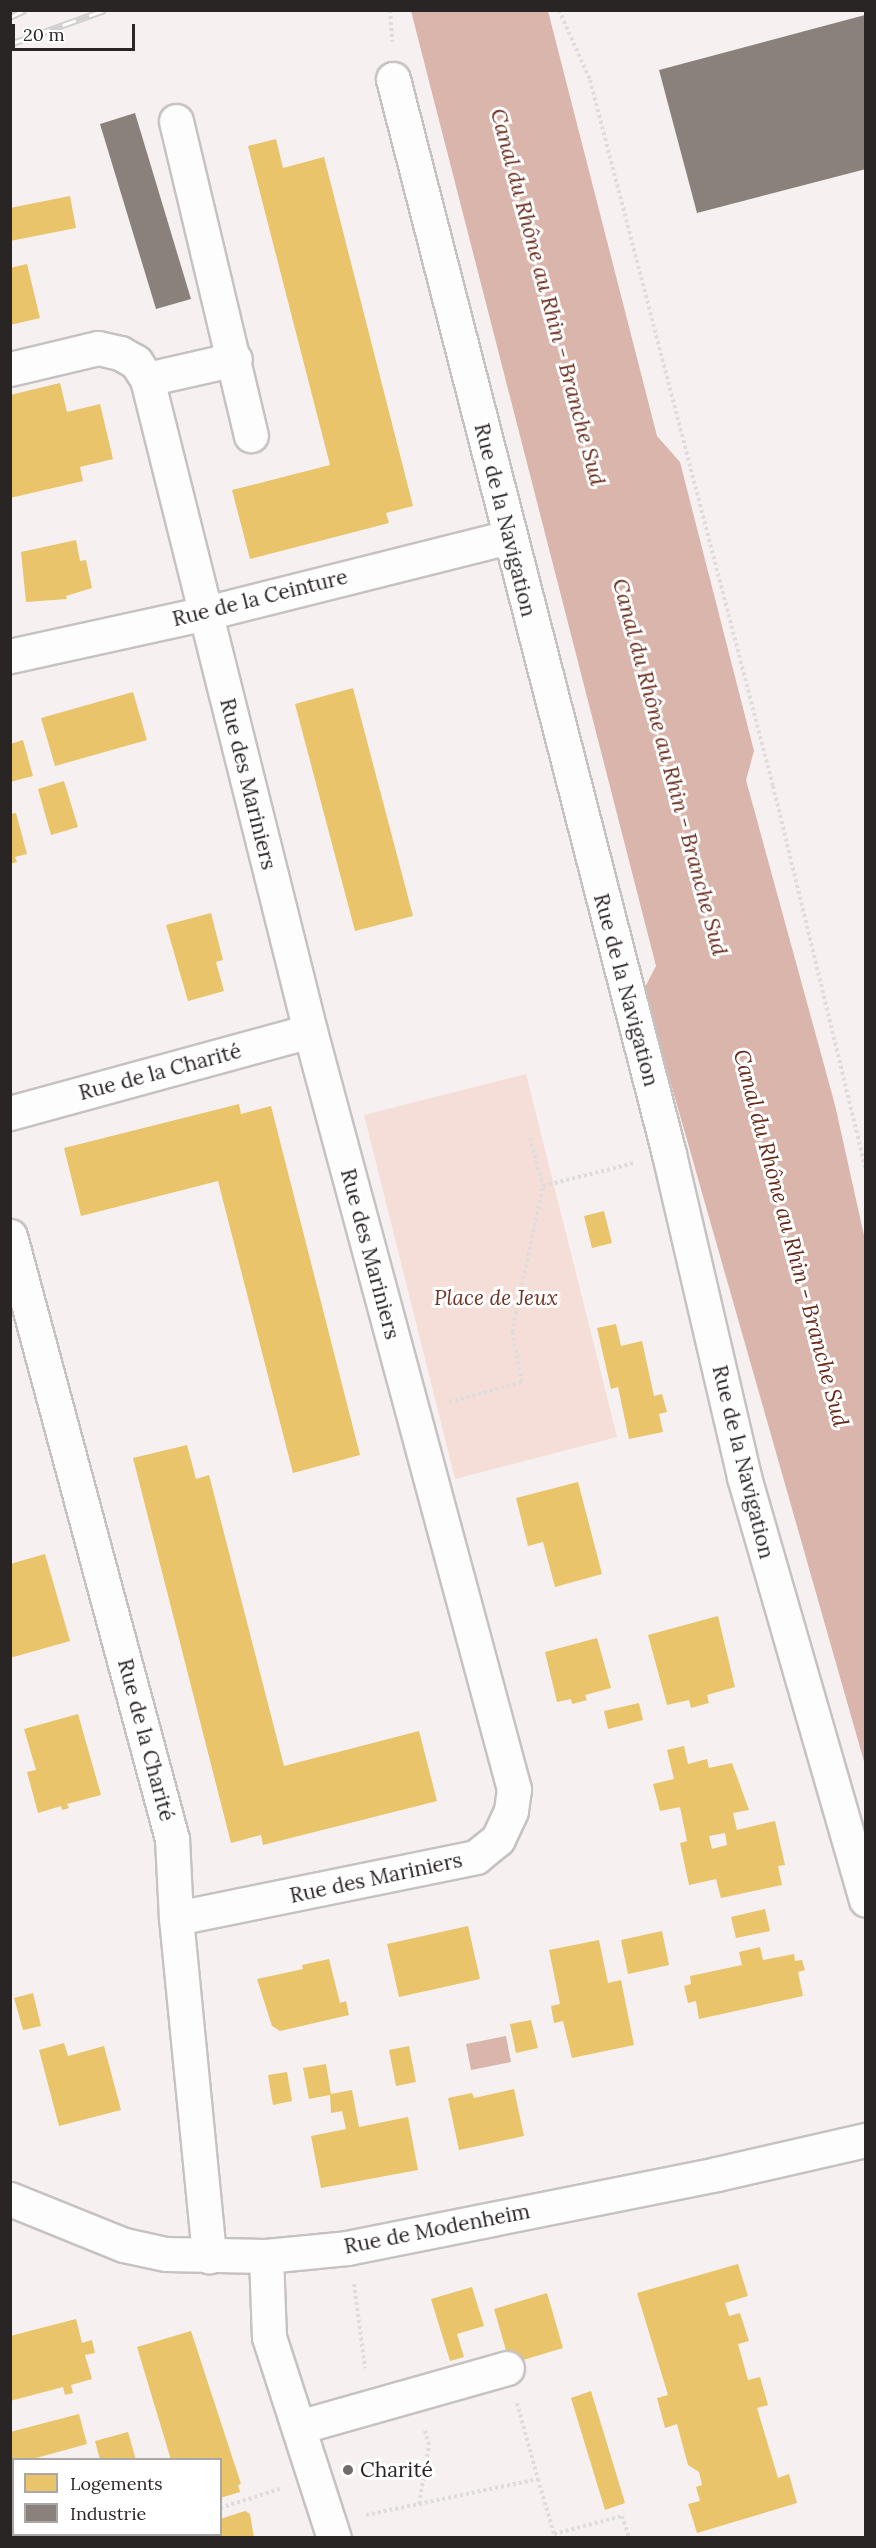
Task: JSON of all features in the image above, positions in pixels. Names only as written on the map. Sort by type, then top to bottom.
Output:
[{"type":"street","name":"Rue de la Navigation","points":[[393,79],[669,1154],[744,1477],[866,1900]]},
{"type":"street","points":[[176,121],[235,359],[251,435]]},
{"type":"street","name":"Rue des Mariniers","points":[[10,369],[98,348],[120,353],[136,362],[147,379],[310,1031],[514,1789],[511,1811],[498,1839],[476,1857],[176,1918]]},
{"type":"street","points":[[147,379],[235,359]]},
{"type":"street","name":"Rue de la Ceinture","points":[[10,656],[206,613],[509,537]]},
{"type":"street","name":"Rue de la Charité","points":[[10,1113],[310,1031]]},
{"type":"street","name":"Rue de la Charité","points":[[10,1236],[172,1839],[176,1918],[209,2256]]},
{"type":"street","name":"Rue de Modenheim","points":[[10,2199],[124,2245],[166,2254],[266,2256],[346,2248],[717,2174],[866,2140]]},
{"type":"street","points":[[266,2256],[269,2337],[317,2477],[332,2530]]},
{"type":"street","points":[[299,2427],[507,2368]]},
{"type":"path","points":[[559,10],[579,50],[593,90],[773,786],[866,1170]]},
{"type":"path","points":[[437,1406],[522,1382],[512,1332],[543,1186],[530,1138]]},
{"type":"path","points":[[543,1186],[669,1154]]},
{"type":"path","points":[[353,2274],[361,2354],[375,2404]]},
{"type":"path","points":[[507,2368],[555,2534],[622,2516],[629,2538]]},
{"type":"path","points":[[414,2393],[429,2445],[419,2504]]},
{"type":"path","points":[[222,2507],[317,2477]]},
{"type":"path","points":[[332,2530],[419,2504],[538,2479]]},
{"type":"green space","name":"Place de Jeux","points":[[526,1074],[617,1437],[455,1479],[364,1115]]},
{"type":"water","name":"Canal du Rhône au Rhin - Branche Sud","points":[[411,11],[548,11],[657,436],[680,462],[754,751],[746,780],[835,1105],[865,1240],[865,1765],[644,989],[656,966]]},
{"type":"water","points":[[506,2036],[511,2062],[471,2070],[466,2044]]},
{"type":"building: Logements","points":[[276,139],[283,168],[324,157],[413,506],[386,513],[389,523],[250,559],[232,490],[330,465],[248,146]]},
{"type":"building: Logements","points":[[70,196],[76,228],[10,241],[10,208]]},
{"type":"building: Logements","points":[[27,264],[40,318],[10,325],[10,268]]},
{"type":"building: Logements","points":[[60,383],[67,412],[100,404],[113,459],[80,467],[83,481],[10,498],[10,395]]},
{"type":"building: Logements","points":[[76,540],[80,561],[86,560],[92,588],[66,596],[67,599],[26,602],[21,552]]},
{"type":"building: Logements","points":[[353,688],[413,916],[355,931],[295,704]]},
{"type":"building: Logements","points":[[133,692],[147,740],[55,766],[41,718]]},
{"type":"building: Logements","points":[[23,740],[33,776],[10,782],[10,744]]},
{"type":"building: Logements","points":[[64,781],[78,827],[51,835],[38,789]]},
{"type":"building: Logements","points":[[16,813],[27,854],[15,857],[17,862],[10,864],[10,814]]},
{"type":"building: Logements","points":[[211,913],[223,960],[216,962],[224,991],[188,1001],[166,925]]},
{"type":"building: Logements","points":[[239,1104],[241,1114],[271,1106],[360,1455],[293,1473],[218,1181],[81,1216],[64,1148]]},
{"type":"building: Logements","points":[[604,1211],[612,1243],[592,1248],[584,1216]]},
{"type":"building: Logements","points":[[616,1324],[621,1346],[642,1341],[654,1396],[662,1394],[667,1412],[659,1414],[663,1432],[629,1439],[618,1387],[611,1389],[597,1328]]},
{"type":"building: Logements","points":[[187,1445],[196,1479],[209,1475],[284,1766],[419,1731],[437,1801],[263,1845],[261,1835],[231,1843],[133,1458]]},
{"type":"building: Logements","points":[[578,1482],[602,1574],[555,1587],[543,1542],[528,1546],[516,1498]]},
{"type":"building: Logements","points":[[45,1554],[70,1641],[10,1658],[10,1564]]},
{"type":"building: Logements","points":[[718,1616],[735,1687],[707,1695],[709,1703],[691,1708],[689,1700],[667,1705],[648,1635]]},
{"type":"building: Logements","points":[[597,1638],[611,1688],[585,1695],[587,1700],[572,1704],[571,1699],[557,1702],[545,1652]]},
{"type":"building: Logements","points":[[639,1703],[643,1720],[608,1729],[604,1711]]},
{"type":"building: Logements","points":[[78,1714],[101,1795],[67,1804],[69,1808],[62,1810],[61,1806],[38,1813],[27,1772],[36,1770],[24,1729]]},
{"type":"building: Logements","points":[[684,1746],[688,1764],[707,1759],[709,1768],[732,1763],[749,1810],[733,1813],[737,1830],[775,1821],[785,1865],[778,1866],[782,1885],[721,1898],[716,1879],[689,1885],[680,1843],[687,1841],[680,1807],[660,1811],[653,1784],[674,1779],[667,1750]],"holes":[[[725,1833],[727,1845],[712,1849],[709,1836]]]},
{"type":"building: Logements","points":[[765,1909],[770,1931],[736,1938],[731,1917]]},
{"type":"building: Logements","points":[[468,1926],[480,1979],[399,1997],[387,1944]]},
{"type":"building: Logements","points":[[662,1931],[669,1965],[628,1974],[621,1940]]},
{"type":"building: Logements","points":[[599,1940],[608,1983],[621,1980],[634,2045],[572,2058],[563,2021],[554,2023],[551,2006],[560,2004],[549,1950]]},
{"type":"building: Logements","points":[[760,1947],[763,1960],[794,1954],[795,1961],[802,1960],[805,1970],[798,1972],[803,1996],[699,2019],[696,2001],[688,2003],[684,1986],[691,1984],[690,1976],[742,1965],[739,1952]]},
{"type":"building: Logements","points":[[329,1959],[340,2003],[346,2001],[349,2015],[280,2031],[272,2026],[257,1979],[303,1969],[302,1965]]},
{"type":"building: Logements","points":[[33,1993],[41,2026],[23,2030],[14,1998]]},
{"type":"building: Logements","points":[[531,2020],[538,2048],[516,2053],[510,2024]]},
{"type":"building: Logements","points":[[64,2043],[68,2056],[104,2046],[121,2110],[59,2126],[39,2050]]},
{"type":"building: Logements","points":[[409,2046],[416,2082],[396,2086],[389,2050]]},
{"type":"building: Logements","points":[[326,2064],[331,2094],[352,2090],[359,2127],[408,2117],[418,2170],[321,2188],[311,2136],[346,2129],[342,2111],[331,2113],[330,2095],[309,2099],[303,2068]]},
{"type":"building: Logements","points":[[287,2072],[292,2101],[273,2105],[268,2075]]},
{"type":"building: Logements","points":[[514,2089],[524,2136],[459,2150],[448,2098],[472,2093],[474,2098]]},
{"type":"building: Logements","points":[[738,2264],[748,2296],[725,2303],[729,2316],[740,2313],[749,2341],[738,2344],[748,2380],[760,2377],[768,2405],[757,2408],[778,2478],[789,2474],[797,2503],[697,2533],[688,2504],[700,2501],[696,2487],[702,2485],[699,2472],[688,2465],[677,2424],[665,2428],[657,2398],[668,2395],[637,2293]]},
{"type":"building: Logements","points":[[472,2287],[484,2326],[457,2334],[464,2357],[450,2361],[431,2299]]},
{"type":"building: Logements","points":[[547,2293],[563,2348],[510,2364],[494,2309]]},
{"type":"building: Logements","points":[[76,2319],[82,2343],[92,2340],[95,2353],[85,2355],[92,2379],[71,2385],[73,2393],[65,2395],[63,2387],[10,2401],[10,2336]]},
{"type":"building: Logements","points":[[191,2331],[241,2484],[238,2485],[240,2492],[222,2497],[222,2458],[170,2458],[137,2347]]},
{"type":"building: Logements","points":[[591,2391],[625,2503],[605,2510],[571,2398]]},
{"type":"building: Logements","points":[[79,2414],[87,2444],[36,2458],[12,2458],[10,2464],[10,2432]]},
{"type":"building: Logements","points":[[128,2432],[135,2458],[99,2458],[95,2441]]},
{"type":"building: Logements","points":[[245,2511],[250,2514],[254,2538],[180,2538],[180,2536],[222,2536],[222,2518]]},
{"type":"building: Industrie","points":[[865,15],[866,169],[697,213],[659,70]]},
{"type":"building: Industrie","points":[[135,113],[191,299],[156,309],[100,124]]},
{"type":"railway","points":[[10,17],[25,10]]},
{"type":"railway","points":[[10,44],[105,10]]},
{"type":"place","name":"Charité","points":[[348,2470]]}]
